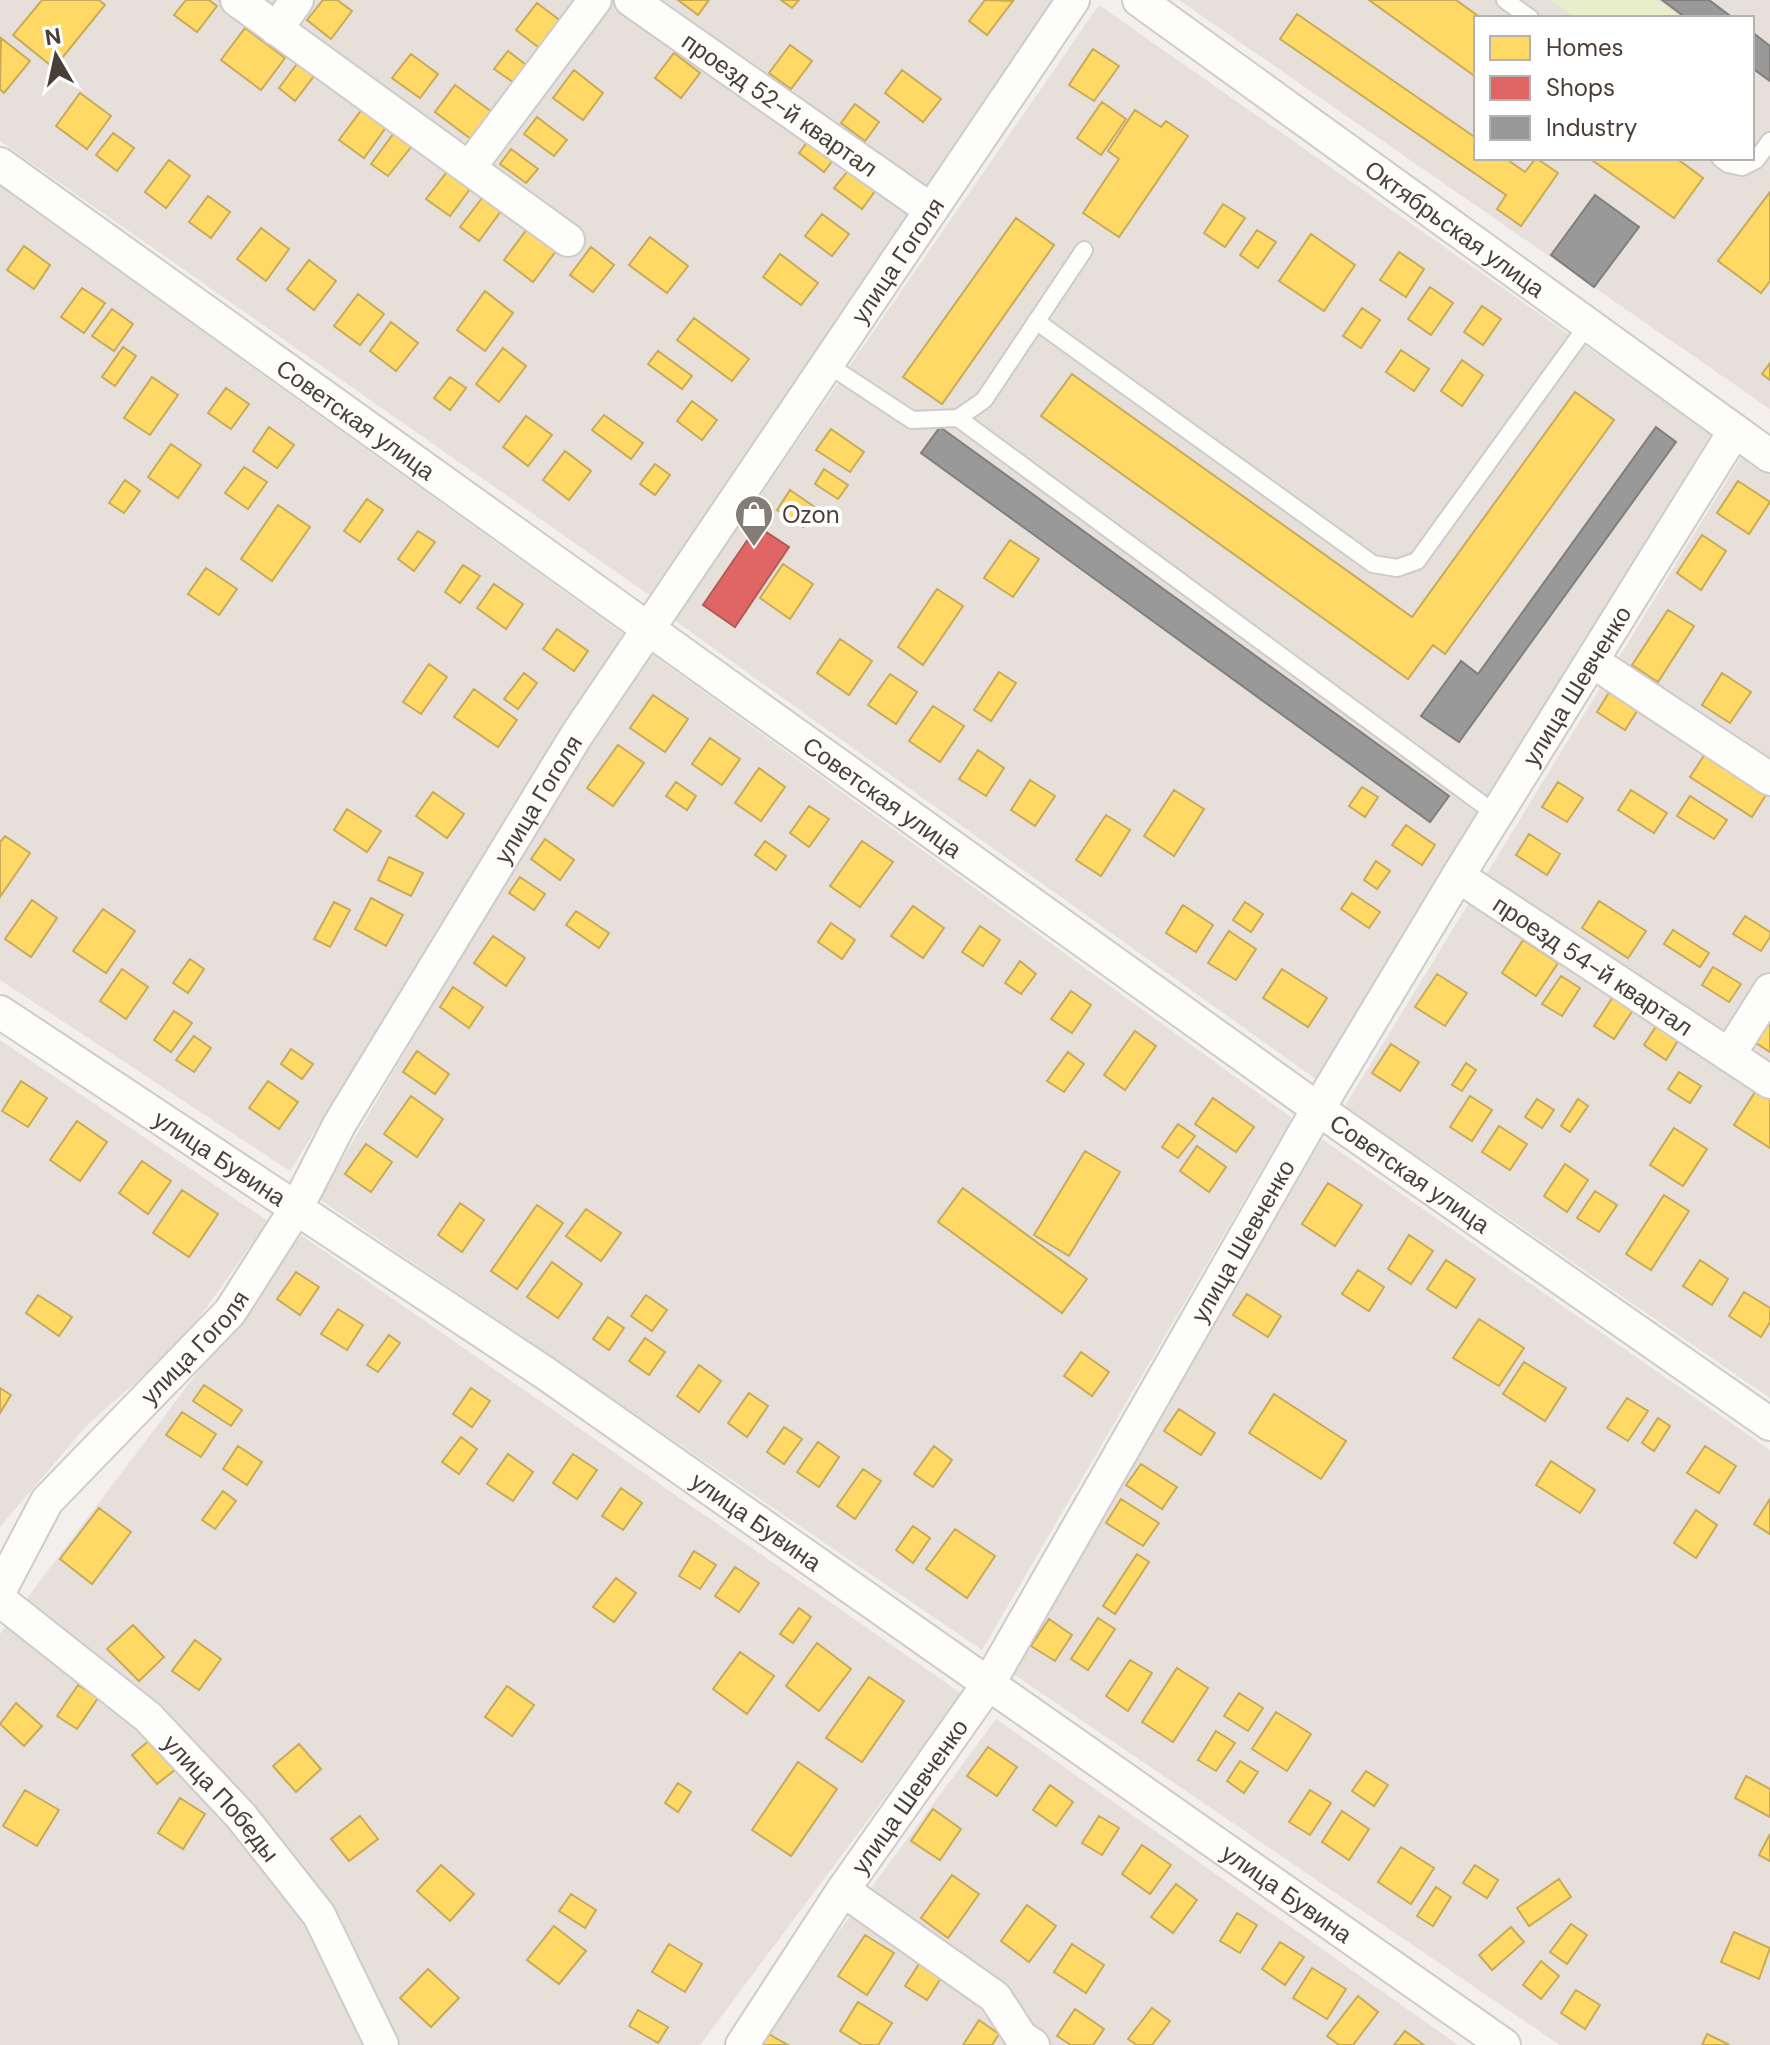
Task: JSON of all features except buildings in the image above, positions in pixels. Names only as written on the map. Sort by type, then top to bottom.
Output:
[{"type":"street","points":[[237,0],[568,240]]},
{"type":"street","points":[[276,29],[297,0]]},
{"type":"street","points":[[469,168],[595,0]]},
{"type":"street","name":"проезд 52-й квартал","points":[[631,0],[931,210]]},
{"type":"street","name":"улица Гоголя","points":[[0,1590],[47,1501],[230,1312],[297,1207],[339,1125],[576,736],[1073,0]]},
{"type":"street","name":"Октябрьская улица","points":[[1139,0],[1770,456]]},
{"type":"street","name":"Советская улица","points":[[0,164],[1318,1109],[1770,1424]]},
{"type":"street","name":"улица Шевченко","points":[[742,2045],[843,1890],[989,1683],[1318,1109],[1458,876],[1734,432]]},
{"type":"street","points":[[1592,661],[1770,779]]},
{"type":"street","name":"проезд 54-й квартал","points":[[1458,876],[1770,1082]]},
{"type":"street","points":[[1729,1055],[1770,990]]},
{"type":"street","name":"улица Бувина","points":[[0,1012],[545,1373],[1504,2045]]},
{"type":"street","name":"улица Победы","points":[[0,1600],[148,1717],[241,1816],[319,1915],[382,2045]]},
{"type":"street","points":[[843,1890],[995,1997],[1021,2037],[1033,2045]]},
{"type":"lane","points":[[1505,0],[1527,16]]},
{"type":"lane","points":[[1723,160],[1742,167],[1756,160],[1770,141]]},
{"type":"lane","points":[[827,364],[912,420],[958,418],[984,400],[1084,250]]},
{"type":"lane","points":[[1036,321],[1373,564],[1397,568],[1417,561],[1589,323]]},
{"type":"lane","points":[[958,418],[1497,815]]},
{"type":"shaded area","points":[[0,0],[1058,0],[649,595],[0,141]]},
{"type":"shaded area","points":[[1179,0],[1770,0],[1770,409]]},
{"type":"shaded area","points":[[1099,5],[1711,434],[1317,1080],[674,620]]},
{"type":"shaded area","points":[[0,186],[623,634],[290,1171],[0,980]]},
{"type":"shaded area","points":[[1743,454],[1770,472],[1770,1398],[1345,1106]]},
{"type":"shaded area","points":[[650,653],[1292,1118],[982,1650],[319,1199],[559,789]]},
{"type":"shaded area","points":[[0,1040],[268,1221],[182,1342],[87,1425],[0,1527]]},
{"type":"shaded area","points":[[1322,1139],[1770,1450],[1770,2045],[1560,2045],[1012,1673]]},
{"type":"shaded area","points":[[301,1235],[962,1694],[700,2045],[0,2045],[0,1634]]},
{"type":"shaded area","points":[[996,1719],[1458,2045],[755,2045]]},
{"type":"green space","points":[[1551,0],[1657,0],[1679,16],[1573,16]]},
{"type":"place","name":"Ozon","points":[[754,548]]}]
